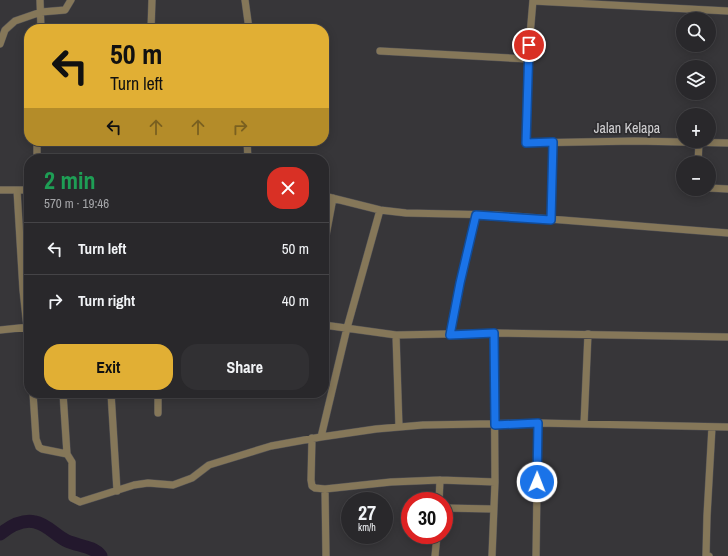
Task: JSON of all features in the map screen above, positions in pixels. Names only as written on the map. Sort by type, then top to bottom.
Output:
[{"type":"street","points":[[40,0],[42,12],[41,24]]},
{"type":"street","points":[[0,44],[5,30],[15,21],[42,12],[65,10],[71,0]]},
{"type":"street","points":[[152,0],[152,24]]},
{"type":"street","points":[[245,0],[248,24]]},
{"type":"street","points":[[380,51],[528,59],[533,1],[728,11]]},
{"type":"street","name":"Jalan Kelapa","points":[[528,59],[526,143],[590,141],[676,142]]},
{"type":"street","points":[[551,220],[553,142]]},
{"type":"street","name":"Jalan Kelapa","points":[[716,143],[728,143]]},
{"type":"street","points":[[716,188],[728,189]]},
{"type":"street","points":[[0,190],[24,190]]},
{"type":"street","points":[[17,190],[24,297]]},
{"type":"street","points":[[329,197],[380,210],[406,213],[476,215],[728,233]]},
{"type":"street","points":[[329,219],[333,198]]},
{"type":"street","points":[[321,437],[347,328],[380,210]]},
{"type":"street","points":[[450,335],[460,283],[476,215]]},
{"type":"street","points":[[329,326],[396,335],[494,333],[728,337]]},
{"type":"street","points":[[0,330],[24,327]]},
{"type":"street","points":[[492,556],[495,482],[494,333]]},
{"type":"street","points":[[584,424],[588,334]]},
{"type":"street","points":[[396,335],[399,427]]},
{"type":"street","points":[[33,398],[36,439],[39,447],[42,449],[67,454]]},
{"type":"street","points":[[63,398],[67,454],[72,462],[72,498],[80,502],[148,483],[173,485],[192,478],[209,465],[260,449],[312,438],[399,427],[423,425],[495,425],[538,423],[728,427]]},
{"type":"street","points":[[111,398],[117,491]]},
{"type":"street","points":[[158,398],[158,413]]},
{"type":"street","points":[[536,556],[538,423]]},
{"type":"street","points":[[707,556],[707,516],[712,427]]},
{"type":"street","points":[[312,438],[312,486],[315,488],[325,489],[391,482],[440,480],[495,482]]},
{"type":"street","points":[[439,492],[440,480]]},
{"type":"street","points":[[325,489],[326,556]]},
{"type":"street","points":[[453,508],[493,508]]},
{"type":"street","points":[[435,556],[436,544]]},
{"type":"waterway","points":[[0,534],[12,526],[30,521],[35,522],[44,525],[67,541],[90,548],[101,556]]},
{"type":"route","points":[[529,45],[526,143],[553,142],[551,220],[476,215],[460,283],[450,335],[494,333],[495,425],[538,423],[537,482]]}]
